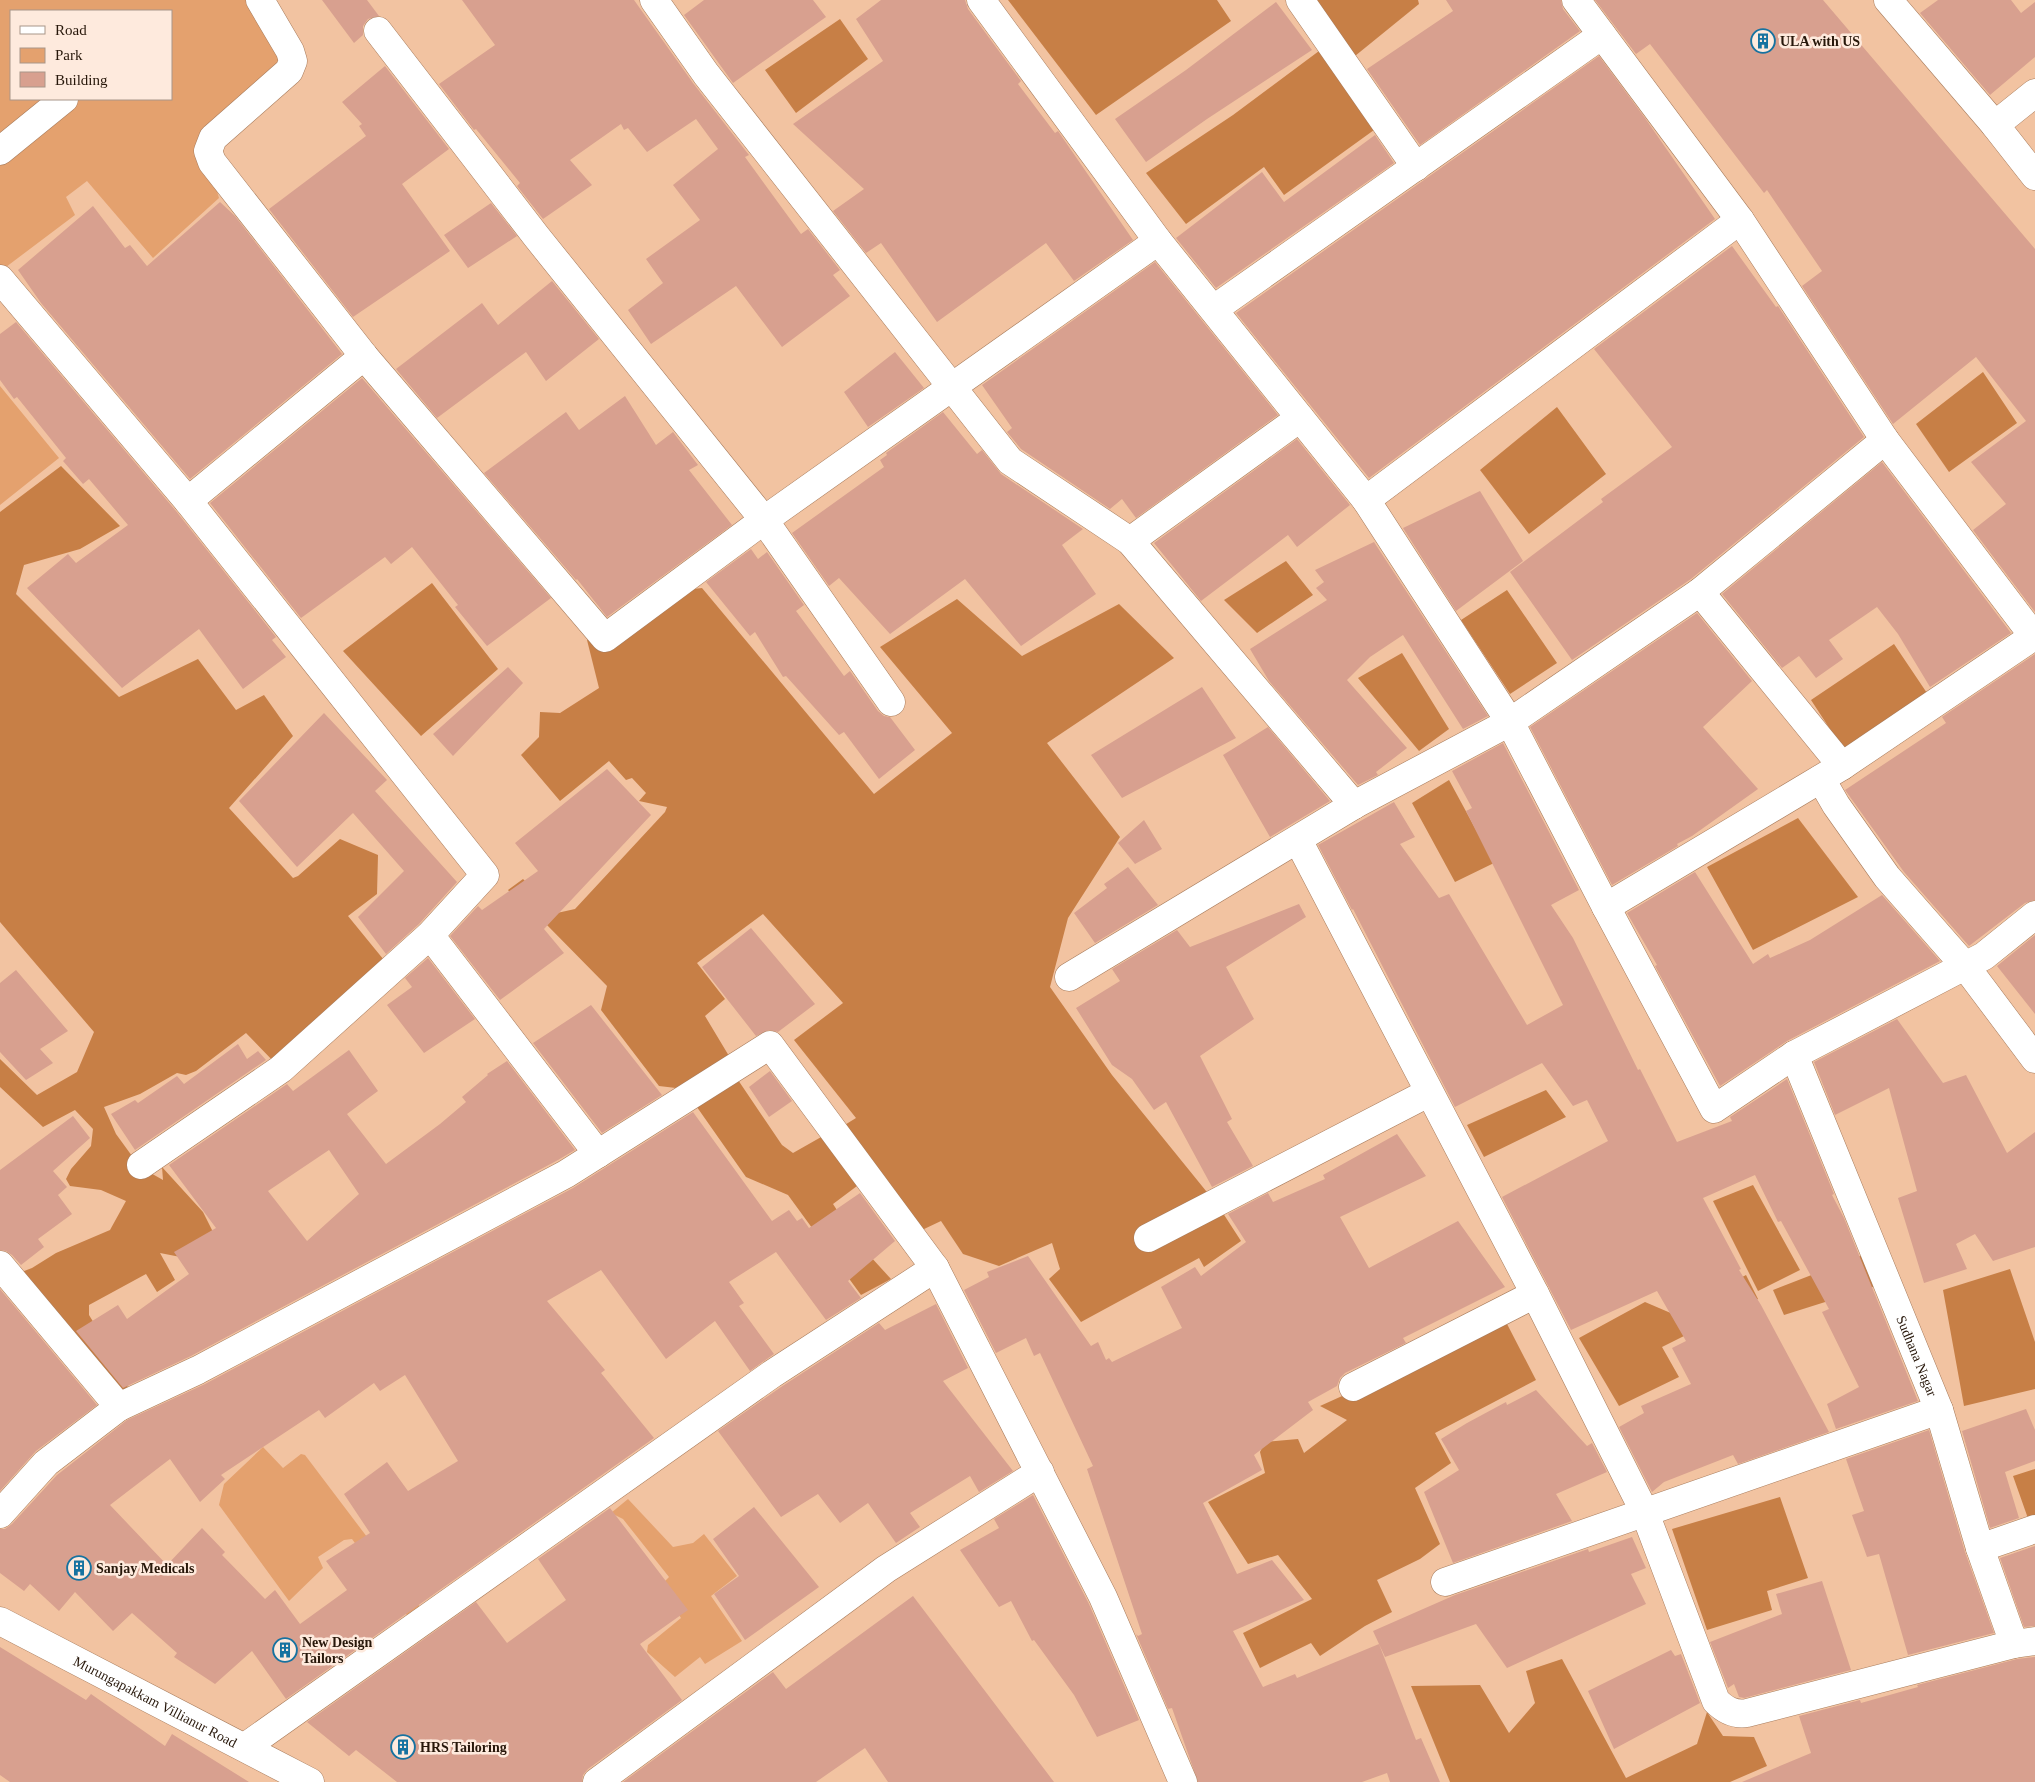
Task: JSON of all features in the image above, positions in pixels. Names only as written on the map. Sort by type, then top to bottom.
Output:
[{"type":"street","points":[[260,0],[290,51],[293,61],[289,71],[213,138],[208,151],[212,162],[364,356],[605,638],[764,520],[1158,241]]},
{"type":"street","points":[[654,0],[706,74],[1010,461],[1130,541],[1354,805]]},
{"type":"street","points":[[982,0],[1158,241],[1366,500],[1510,722],[1714,1109],[1794,1055],[1966,967],[1984,956],[2035,915]]},
{"type":"street","points":[[1300,0],[1416,167]]},
{"type":"street","points":[[1576,0],[1740,220],[1885,440],[2034,637],[1832,772],[1606,907]]},
{"type":"street","points":[[1888,0],[1995,125],[2035,176]]},
{"type":"street","points":[[378,31],[536,236],[764,520],[891,702]]},
{"type":"street","points":[[1214,309],[1602,35]]},
{"type":"street","points":[[1995,125],[2035,93]]},
{"type":"street","points":[[0,151],[63,100]]},
{"type":"street","points":[[1366,500],[1740,220]]},
{"type":"street","points":[[0,279],[188,501],[485,875],[430,935],[281,1069],[140,1165]]},
{"type":"street","points":[[188,501],[364,356]]},
{"type":"street","points":[[1130,541],[1300,418]]},
{"type":"street","points":[[1069,977],[1354,805],[1510,722],[1700,592],[1885,440]]},
{"type":"street","points":[[1700,592],[1832,772],[1836,805],[1887,877],[1966,967],[2035,1059]]},
{"type":"street","points":[[1298,840],[1428,1093],[1535,1294],[1645,1513],[1716,1701],[1722,1708],[1739,1714],[1746,1713],[2024,1643]]},
{"type":"street","points":[[430,935],[598,1154]]},
{"type":"street","points":[[0,1514],[46,1463],[119,1407],[198,1370],[566,1174],[770,1045],[935,1268],[1103,1597],[1183,1782]]},
{"type":"street","name":"Sudhana Nagar","points":[[1794,1055],[1939,1410],[1980,1548],[2024,1643]]},
{"type":"street","points":[[1148,1238],[1428,1093]]},
{"type":"street","points":[[0,1265],[119,1407]]},
{"type":"street","points":[[245,1747],[772,1374],[935,1268]]},
{"type":"street","points":[[1353,1387],[1535,1294]]},
{"type":"street","points":[[1445,1582],[1939,1410]]},
{"type":"street","points":[[597,1782],[886,1569],[1040,1472]]},
{"type":"street","points":[[1980,1548],[2035,1530]]},
{"type":"street","name":"Murungapakkam Villianur Road","points":[[0,1621],[310,1782]]},
{"type":"green space","points":[[0,0],[256,0],[287,50],[207,156],[219,198],[153,258],[87,181],[66,197],[75,215],[2,270],[0,267],[0,161],[74,100],[172,100],[172,10],[10,10],[10,100],[56,100],[0,144]]},
{"type":"green space","points":[[0,386],[59,458],[0,505]]},
{"type":"green space","points":[[263,1447],[283,1468],[301,1454],[305,1455],[420,1607],[409,1618],[352,1539],[344,1540],[318,1557],[323,1568],[289,1601],[219,1505],[224,1484]]},
{"type":"green space","points":[[628,1499],[673,1547],[693,1543],[704,1534],[737,1576],[711,1596],[742,1641],[705,1664],[700,1657],[675,1677],[647,1652],[648,1645],[681,1618],[660,1586],[669,1577],[623,1519],[611,1513]]},
{"type":"shaded area","points":[[1008,0],[1217,0],[1231,21],[1096,115]]},
{"type":"shaded area","points":[[1316,0],[1418,0],[1419,4],[1355,56]]},
{"type":"shaded area","points":[[840,19],[868,59],[796,113],[765,70]]},
{"type":"shaded area","points":[[1319,51],[1374,130],[1284,195],[1264,167],[1186,224],[1146,173],[1233,115]]},
{"type":"shaded area","points":[[1983,372],[2017,423],[1949,472],[1916,424]]},
{"type":"shaded area","points":[[1557,407],[1606,474],[1529,534],[1480,470]]},
{"type":"shaded area","points":[[61,466],[120,526],[80,549],[24,565],[16,594],[119,697],[198,659],[236,710],[264,695],[293,736],[229,808],[293,878],[298,876],[340,839],[378,855],[377,894],[348,916],[388,965],[276,1064],[246,1033],[196,1071],[186,1075],[177,1073],[140,1094],[104,1107],[116,1134],[140,1167],[163,1180],[162,1167],[203,1212],[217,1240],[201,1261],[160,1253],[175,1280],[157,1292],[146,1274],[89,1305],[89,1315],[130,1382],[120,1400],[19,1273],[32,1268],[56,1253],[110,1230],[126,1201],[101,1190],[70,1186],[66,1179],[71,1169],[91,1146],[93,1129],[75,1110],[43,1127],[0,1087],[0,1059],[37,1095],[77,1072],[94,1032],[0,922],[0,512]]},
{"type":"shaded area","points":[[1286,561],[1313,595],[1257,633],[1224,600]]},
{"type":"shaded area","points":[[432,583],[498,669],[421,736],[343,651]]},
{"type":"shaded area","points":[[702,588],[874,794],[952,733],[880,647],[957,599],[1022,656],[1119,604],[1174,658],[1047,743],[1120,837],[1068,918],[1050,987],[1112,1075],[1219,1207],[1241,1241],[1204,1267],[1199,1258],[1081,1322],[1049,1279],[1060,1269],[1052,1243],[999,1266],[963,1254],[941,1221],[922,1230],[835,1131],[856,1118],[794,1040],[843,1003],[763,914],[697,963],[725,999],[705,1016],[732,1061],[693,1090],[659,1086],[601,1010],[607,986],[546,924],[532,919],[508,890],[523,879],[557,913],[575,909],[665,812],[667,807],[639,801],[646,793],[632,778],[626,780],[609,761],[560,801],[521,755],[539,737],[540,712],[560,713],[599,688],[587,640],[607,641],[684,590]]},
{"type":"shaded area","points":[[1507,590],[1557,663],[1510,694],[1461,620]]},
{"type":"shaded area","points":[[1894,644],[1931,699],[1845,752],[1811,700]]},
{"type":"shaded area","points":[[1402,653],[1449,729],[1419,751],[1358,678]]},
{"type":"shaded area","points":[[1449,780],[1494,863],[1455,882],[1412,803]]},
{"type":"shaded area","points":[[1798,818],[1858,897],[1753,950],[1707,867]]},
{"type":"shaded area","points":[[736,1077],[782,1145],[793,1153],[830,1132],[865,1180],[833,1204],[859,1244],[891,1279],[861,1295],[788,1195],[746,1177],[692,1100]]},
{"type":"shaded area","points":[[1546,1090],[1566,1117],[1484,1157],[1467,1125]]},
{"type":"shaded area","points":[[1753,1185],[1800,1270],[1758,1291],[1713,1201]]},
{"type":"shaded area","points":[[1863,1255],[1879,1285],[1784,1315],[1773,1290]]},
{"type":"shaded area","points":[[2010,1269],[2035,1342],[2035,1389],[1964,1406],[1943,1290]]},
{"type":"shaded area","points":[[1746,1275],[1758,1299],[1662,1347],[1679,1377],[1619,1406],[1579,1338],[1645,1302],[1673,1314]]},
{"type":"shaded area","points":[[1506,1322],[1536,1380],[1435,1433],[1451,1463],[1415,1488],[1440,1544],[1420,1559],[1377,1580],[1392,1612],[1365,1626],[1320,1656],[1311,1643],[1260,1668],[1243,1633],[1312,1599],[1278,1555],[1248,1564],[1208,1502],[1265,1473],[1260,1452],[1265,1442],[1298,1439],[1304,1453],[1347,1420],[1320,1406]]},
{"type":"shaded area","points":[[2035,1469],[2035,1523],[2030,1524],[2013,1476]]},
{"type":"shaded area","points":[[1780,1497],[1808,1578],[1767,1591],[1772,1610],[1707,1630],[1672,1529]]},
{"type":"shaded area","points":[[1562,1659],[1626,1778],[1697,1744],[1707,1712],[1723,1736],[1754,1737],[1767,1766],[1730,1782],[1450,1782],[1411,1686],[1480,1685],[1509,1733],[1535,1703],[1526,1671]]},
{"type":"building","points":[[322,0],[367,0],[379,16],[368,19],[363,26],[363,35],[354,43]]},
{"type":"building","points":[[462,0],[634,0],[693,83],[749,155],[745,157],[801,234],[808,229],[840,270],[833,275],[850,296],[782,347],[736,286],[651,344],[628,310],[663,283],[646,259],[700,220],[673,185],[718,149],[696,119],[647,152],[628,128],[624,130],[621,124],[570,160],[592,185],[543,219],[517,186],[520,183],[476,129],[474,130],[439,84],[495,45]]},
{"type":"building","points":[[704,0],[813,0],[826,17],[733,83],[684,15]]},
{"type":"building","points":[[881,0],[965,0],[968,9],[1021,81],[1018,84],[1055,133],[1058,131],[1133,240],[1074,281],[1046,243],[937,322],[881,243],[866,253],[833,211],[864,189],[793,124],[883,61],[856,19]]},
{"type":"building","points":[[1446,0],[1561,0],[1563,9],[1580,31],[1420,145],[1367,69],[1453,11]]},
{"type":"building","points":[[1595,0],[1823,0],[2035,249],[2035,612],[1973,530],[2006,504],[1971,462],[2026,421],[1976,357],[1893,424],[1802,286],[1822,271],[1767,190],[1764,193],[1650,44],[1636,54]]},
{"type":"building","points":[[1938,0],[2011,0],[2021,13],[2035,2],[2035,57],[1990,95],[1920,13]]},
{"type":"building","points":[[1276,2],[1312,50],[1207,119],[1146,162],[1115,119],[1186,70]]},
{"type":"building","points":[[1599,56],[1645,118],[1715,219],[1369,478],[1236,313]]},
{"type":"building","points":[[385,66],[449,149],[402,184],[450,251],[353,317],[269,209],[366,136],[359,126],[362,124],[342,102]]},
{"type":"building","points":[[1375,135],[1394,163],[1216,288],[1176,238],[1262,172],[1284,202]]},
{"type":"building","points":[[220,202],[235,216],[342,354],[190,479],[41,303],[18,270],[93,206],[125,248],[130,245],[147,266]]},
{"type":"building","points":[[491,203],[517,236],[468,268],[444,235]]},
{"type":"building","points":[[1732,246],[1776,307],[1778,306],[1864,437],[1691,579],[1572,660],[1510,572],[1603,502],[1601,499],[1672,447],[1594,349]]},
{"type":"building","points":[[1155,262],[1278,415],[1136,518],[1122,499],[1110,509],[1021,449],[1007,432],[1012,428],[982,385]]},
{"type":"building","points":[[552,281],[599,339],[546,381],[526,352],[437,418],[396,369],[482,303],[498,325]]},
{"type":"building","points":[[16,322],[176,511],[276,637],[272,640],[286,657],[243,689],[199,629],[122,688],[27,588],[68,554],[76,563],[128,525],[89,479],[83,484],[63,461],[66,458],[17,397],[14,399],[0,380],[0,334]]},
{"type":"building","points":[[895,352],[924,388],[868,427],[844,392]]},
{"type":"building","points":[[362,378],[551,598],[487,646],[455,607],[458,605],[412,547],[391,564],[385,557],[301,618],[210,503]]},
{"type":"building","points":[[625,396],[656,445],[673,432],[698,465],[689,470],[732,525],[607,617],[577,579],[484,473],[566,412],[579,430]]},
{"type":"building","points":[[943,412],[977,454],[982,450],[1001,474],[1083,529],[1062,545],[1096,594],[1021,646],[965,579],[890,634],[839,578],[829,586],[792,533],[884,467],[880,460],[887,455],[886,453]]},
{"type":"building","points":[[1297,439],[1350,505],[1297,547],[1288,535],[1201,601],[1154,543]]},
{"type":"building","points":[[1882,462],[2011,633],[1930,687],[1898,634],[1877,607],[1829,640],[1843,659],[1816,678],[1799,656],[1782,668],[1722,594]]},
{"type":"building","points":[[1480,491],[1523,561],[1456,611],[1403,528]]},
{"type":"building","points":[[1374,542],[1488,716],[1463,729],[1403,635],[1370,657],[1347,680],[1407,748],[1376,772],[1378,775],[1358,785],[1269,681],[1250,649],[1327,600],[1316,588],[1324,582],[1315,570]]},
{"type":"building","points":[[751,549],[758,559],[767,552],[804,605],[796,611],[844,676],[850,671],[878,711],[884,716],[890,717],[915,750],[879,779],[844,732],[839,735],[786,676],[783,677],[755,632],[750,636],[706,582]]},
{"type":"building","points":[[1697,613],[1752,681],[1703,727],[1758,789],[1692,836],[1677,844],[1678,846],[1612,885],[1530,727]]},
{"type":"building","points":[[2035,654],[2035,900],[2025,903],[1969,946],[1904,872],[1845,790],[1946,723],[1942,717]]},
{"type":"building","points":[[508,667],[523,683],[453,756],[433,734]]},
{"type":"building","points":[[1202,687],[1236,738],[1122,798],[1091,755]]},
{"type":"building","points":[[324,713],[387,780],[375,791],[457,882],[419,924],[386,954],[358,917],[404,871],[353,813],[297,867],[239,801]]},
{"type":"building","points":[[1268,727],[1330,801],[1270,837],[1223,755]]},
{"type":"building","points":[[1503,743],[1579,890],[1551,905],[1573,938],[1638,1070],[1640,1069],[1677,1142],[1732,1121],[1730,1117],[1787,1079],[1834,1194],[1832,1195],[1844,1218],[1918,1401],[1836,1429],[1827,1404],[1859,1387],[1822,1312],[1829,1309],[1781,1221],[1778,1222],[1755,1175],[1703,1198],[1741,1269],[1739,1270],[1761,1305],[1829,1432],[1738,1464],[1733,1455],[1664,1482],[1652,1492],[1619,1427],[1644,1413],[1641,1406],[1691,1384],[1672,1348],[1686,1341],[1657,1291],[1571,1330],[1502,1197],[1608,1141],[1587,1100],[1573,1106],[1542,1063],[1455,1107],[1318,845],[1394,802],[1415,837],[1400,844],[1439,898],[1449,894],[1527,1025],[1563,1005],[1466,811],[1472,808],[1452,771]]},
{"type":"building","points":[[607,769],[651,815],[544,929],[564,953],[500,1000],[450,936],[478,906],[482,910],[538,871],[515,843]]},
{"type":"building","points":[[1144,820],[1162,849],[1135,864],[1118,843]]},
{"type":"building","points":[[1128,867],[1158,905],[1095,943],[1074,913],[1107,888],[1104,884]]},
{"type":"building","points":[[1695,872],[1753,964],[1768,954],[1770,958],[1810,940],[1882,895],[1940,961],[1787,1041],[1720,1086],[1655,966],[1657,965],[1627,913]]},
{"type":"building","points":[[1299,904],[1306,917],[1226,967],[1254,1019],[1200,1056],[1232,1119],[1227,1122],[1253,1166],[1212,1187],[1166,1102],[1154,1110],[1132,1079],[1112,1065],[1076,1008],[1120,981],[1112,969],[1177,930],[1190,947]]},
{"type":"building","points":[[751,928],[815,1004],[778,1032],[769,1030],[756,1036],[702,967]]},
{"type":"building","points":[[2035,935],[2035,1014],[1997,966]]},
{"type":"building","points":[[428,958],[475,1019],[424,1053],[387,1005],[412,987],[405,978]]},
{"type":"building","points":[[16,970],[68,1031],[40,1049],[53,1063],[26,1080],[0,1052],[0,983]]},
{"type":"building","points":[[591,1005],[662,1095],[602,1133],[533,1043]]},
{"type":"building","points":[[1897,1019],[1943,1083],[1966,1075],[2007,1153],[2035,1132],[2035,1247],[1993,1261],[1975,1234],[1956,1244],[1967,1269],[1924,1283],[1898,1198],[1917,1191],[1889,1088],[1835,1115],[1814,1062]]},
{"type":"building","points":[[238,1044],[247,1059],[258,1051],[266,1060],[135,1150],[111,1114],[135,1100],[138,1103],[177,1076],[184,1084]]},
{"type":"building","points":[[349,1050],[378,1091],[347,1114],[386,1164],[466,1102],[462,1097],[487,1074],[507,1061],[575,1150],[191,1356],[123,1388],[76,1331],[118,1305],[127,1319],[189,1274],[174,1252],[216,1228],[169,1165],[287,1084],[293,1091]],"holes":[[[329,1150],[359,1194],[307,1241],[268,1191]]]},
{"type":"building","points":[[770,1071],[792,1101],[769,1117],[749,1087]]},
{"type":"building","points":[[693,1112],[772,1221],[789,1210],[797,1221],[802,1218],[809,1228],[860,1193],[895,1241],[848,1281],[861,1298],[826,1320],[776,1252],[729,1282],[744,1303],[739,1306],[774,1354],[750,1371],[715,1321],[666,1359],[601,1270],[547,1301],[605,1370],[601,1373],[654,1438],[286,1699],[252,1651],[215,1684],[174,1657],[177,1653],[132,1613],[113,1631],[75,1592],[59,1611],[30,1584],[24,1591],[0,1573],[0,1529],[5,1529],[12,1524],[57,1475],[127,1420],[205,1384],[573,1188]],"holes":[[[405,1375],[458,1461],[408,1491],[387,1462],[344,1494],[370,1533],[326,1561],[347,1590],[300,1624],[275,1590],[265,1599],[222,1555],[225,1552],[202,1528],[167,1565],[110,1505],[170,1459],[200,1502],[225,1479],[221,1475],[319,1410],[325,1418],[374,1383],[380,1391]]]},
{"type":"building","points":[[73,1116],[90,1138],[53,1171],[67,1187],[58,1195],[72,1214],[38,1239],[44,1247],[21,1265],[12,1255],[0,1250],[0,1170]]},
{"type":"building","points":[[1397,1134],[1426,1176],[1340,1217],[1369,1268],[1458,1221],[1505,1287],[1403,1338],[1406,1343],[1345,1373],[1340,1378],[1337,1386],[1308,1402],[1313,1410],[1254,1455],[1262,1470],[1203,1503],[1237,1574],[1272,1560],[1304,1600],[1233,1631],[1263,1687],[1295,1674],[1297,1678],[1379,1644],[1416,1740],[1421,1738],[1440,1782],[1390,1782],[1387,1773],[1362,1782],[1198,1782],[1172,1708],[1168,1709],[1136,1634],[1138,1636],[1142,1634],[1087,1469],[1093,1466],[1040,1353],[1034,1356],[1026,1338],[996,1353],[964,1290],[989,1277],[987,1272],[1028,1256],[1091,1346],[1098,1342],[1106,1360],[1109,1358],[1112,1362],[1182,1328],[1161,1287],[1195,1267],[1201,1276],[1246,1242],[1228,1214],[1268,1193],[1273,1202],[1325,1179],[1323,1175]]},
{"type":"building","points":[[0,1289],[97,1405],[36,1451],[0,1491]]},
{"type":"building","points":[[936,1304],[968,1368],[943,1381],[1013,1471],[979,1492],[970,1476],[910,1513],[920,1527],[896,1543],[868,1503],[840,1523],[818,1494],[781,1517],[718,1431],[879,1323],[885,1330]]},
{"type":"building","points":[[1536,1390],[1587,1446],[1592,1443],[1607,1472],[1556,1494],[1572,1521],[1453,1563],[1424,1492],[1459,1470],[1441,1439],[1506,1402],[1507,1405]]},
{"type":"building","points":[[2026,1409],[2035,1430],[2035,1461],[2005,1472],[2019,1518],[1990,1528],[1962,1431]]},
{"type":"building","points":[[1929,1430],[1965,1552],[1994,1633],[1908,1655],[1879,1554],[1867,1557],[1852,1515],[1864,1511],[1846,1459]]},
{"type":"building","points":[[1033,1495],[1089,1604],[1139,1720],[1097,1737],[1074,1695],[1034,1640],[1032,1641],[1011,1601],[999,1607],[960,1550],[999,1528],[994,1519]]},
{"type":"building","points":[[754,1507],[819,1587],[745,1640],[714,1594],[739,1576],[713,1539]]},
{"type":"building","points":[[610,1508],[688,1610],[640,1644],[682,1700],[588,1769],[583,1775],[582,1782],[397,1782],[356,1750],[349,1756],[307,1722],[476,1602],[507,1643],[566,1600],[538,1559]]},
{"type":"building","points":[[1632,1537],[1646,1568],[1631,1574],[1646,1604],[1507,1668],[1476,1624],[1385,1657],[1373,1631],[1455,1595],[1588,1549],[1589,1552]]},
{"type":"building","points":[[2035,1546],[2035,1626],[2024,1627],[2000,1558]]},
{"type":"building","points":[[1822,1581],[1851,1670],[1744,1698],[1739,1697],[1734,1684],[1728,1688],[1710,1642],[1782,1614],[1776,1594]]},
{"type":"building","points":[[913,1596],[1054,1782],[888,1782],[865,1748],[816,1782],[623,1782],[773,1672],[786,1689]]},
{"type":"building","points":[[0,1647],[86,1700],[91,1694],[165,1746],[172,1734],[249,1782],[10,1782],[0,1775]]},
{"type":"building","points":[[1671,1650],[1675,1656],[1681,1654],[1700,1703],[1614,1749],[1588,1691]]},
{"type":"building","points":[[2035,1657],[2035,1782],[1742,1782],[1811,1753],[1799,1716],[1860,1700],[1861,1703],[1918,1687],[1917,1685],[2017,1659]]},
{"type":"place","name":"ULA with US","points":[[1763,41]]},
{"type":"place","name":"Sanjay Medicals","points":[[79,1568]]},
{"type":"place","name":"New Design Tailors","points":[[285,1650]]},
{"type":"place","name":"HRS Tailoring","points":[[403,1747]]}]
